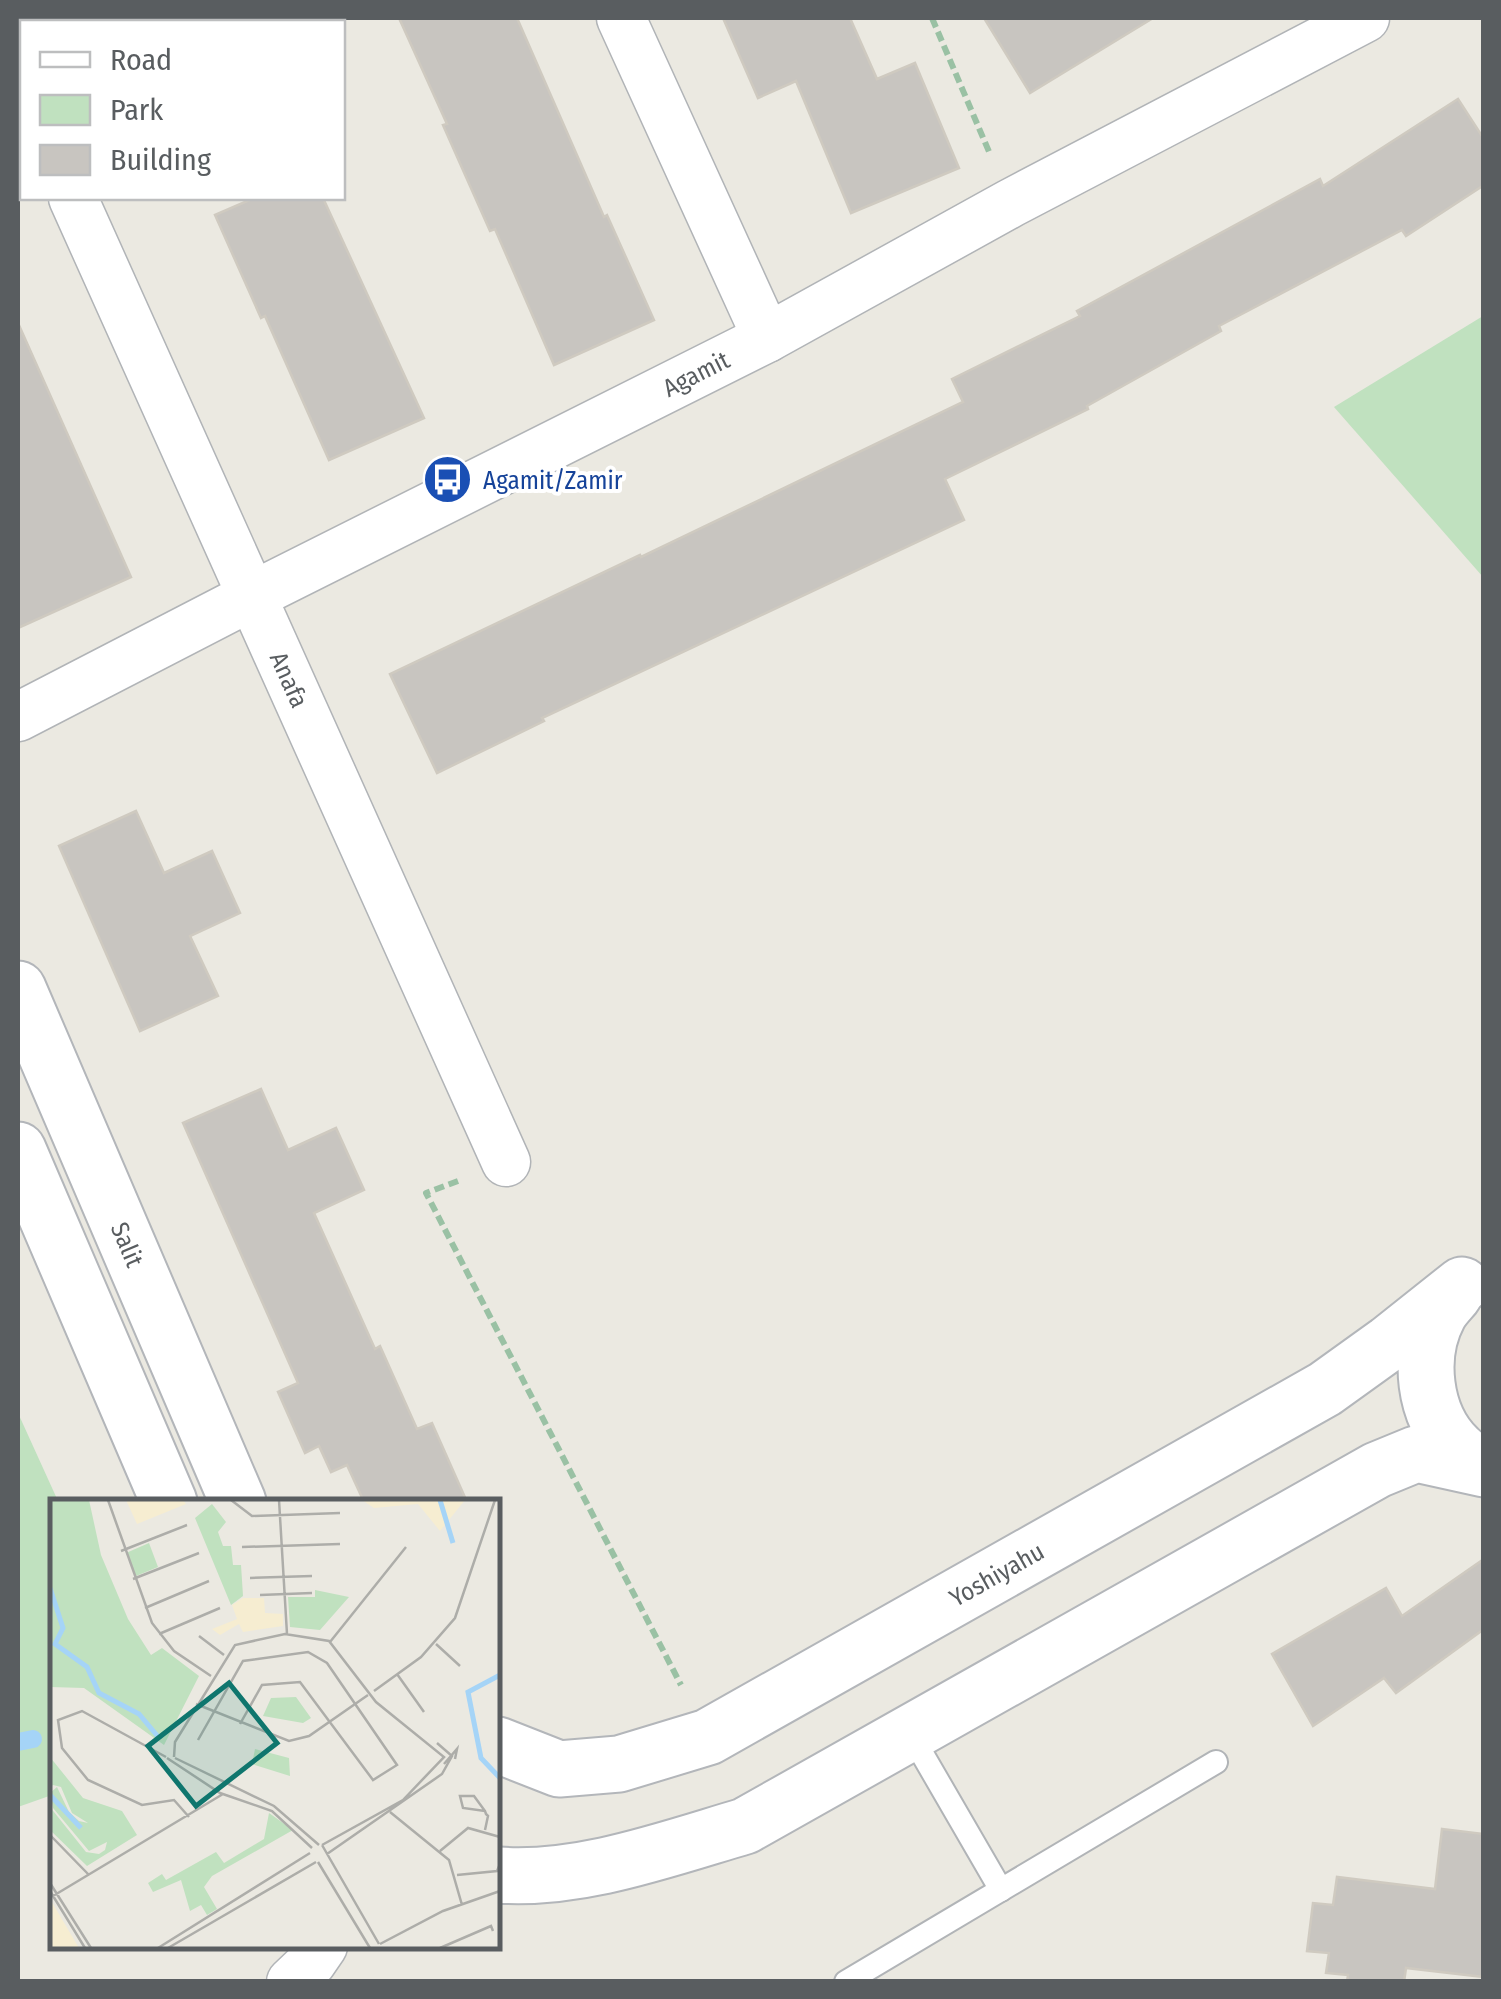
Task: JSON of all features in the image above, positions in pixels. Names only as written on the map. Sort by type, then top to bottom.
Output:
[{"type":"street","points":[[621,18],[767,338]]},
{"type":"street","name":"Agamit","points":[[18,717],[767,338],[1011,203],[1365,18]]},
{"type":"street","name":"Anafa","points":[[74,200],[506,1162]]},
{"type":"street","name":"Salit","points":[[18,989],[237,1499]]},
{"type":"street","points":[[18,1150],[168,1499]]},
{"type":"street","points":[[1473,1278],[1440,1313],[1427,1346],[1426,1383],[1436,1417],[1456,1448],[1484,1468]]},
{"type":"street","name":"Yoshiyahu","points":[[500,1746],[559,1769],[619,1764],[708,1737],[1325,1389],[1473,1278]]},
{"type":"street","points":[[500,1876],[531,1878],[636,1859],[745,1826],[1376,1470],[1416,1454],[1484,1468]]},
{"type":"street","points":[[291,1982],[322,1949]]},
{"type":"lane","points":[[910,1732],[1001,1890]]},
{"type":"lane","points":[[846,1982],[1216,1762]]},
{"type":"path","points":[[932,18],[1011,203]]},
{"type":"path","points":[[506,1162],[426,1192],[708,1737]]},
{"type":"green space","points":[[1483,316],[1483,577],[1334,407]]},
{"type":"green space","points":[[18,1413],[57,1499],[50,1499],[50,1796],[18,1807]]},
{"type":"building","points":[[399,18],[517,18],[654,320],[554,365],[495,229],[490,231]]},
{"type":"building","points":[[723,18],[850,18],[877,79],[915,63],[959,168],[851,213],[796,81],[758,98]]},
{"type":"building","points":[[984,18],[1153,18],[1030,93]]},
{"type":"building","points":[[1458,99],[1484,139],[1484,185],[1406,236],[1402,230],[1219,326],[1221,331],[1087,406],[1088,409],[945,479],[964,520],[542,718],[544,721],[437,773],[390,674],[963,402],[952,379],[1080,316],[1077,311],[1320,179],[1323,186]]},
{"type":"building","points":[[249,200],[324,200],[424,418],[329,460],[215,215]]},
{"type":"building","points":[[18,323],[131,577],[18,628]]},
{"type":"building","points":[[136,811],[164,873],[212,851],[240,913],[190,936],[218,996],[140,1031],[59,846]]},
{"type":"building","points":[[261,1089],[288,1150],[336,1128],[364,1190],[314,1213],[375,1349],[380,1346],[417,1429],[432,1423],[466,1499],[363,1499],[347,1465],[331,1472],[319,1446],[305,1453],[278,1392],[298,1383],[183,1123]]},
{"type":"building","points":[[1484,1559],[1484,1629],[1396,1693],[1384,1678],[1313,1726],[1272,1654],[1386,1588],[1402,1616]]},
{"type":"building","points":[[1442,1829],[1484,1834],[1484,1977],[1406,1968],[1404,1982],[1347,1982],[1348,1975],[1326,1973],[1329,1953],[1307,1951],[1313,1903],[1333,1905],[1337,1877],[1435,1889]]},
{"type":"waterway","points":[[18,1742],[33,1739]]},
{"type":"place","name":"Agamit/Zamir","points":[[448,480]]}]
